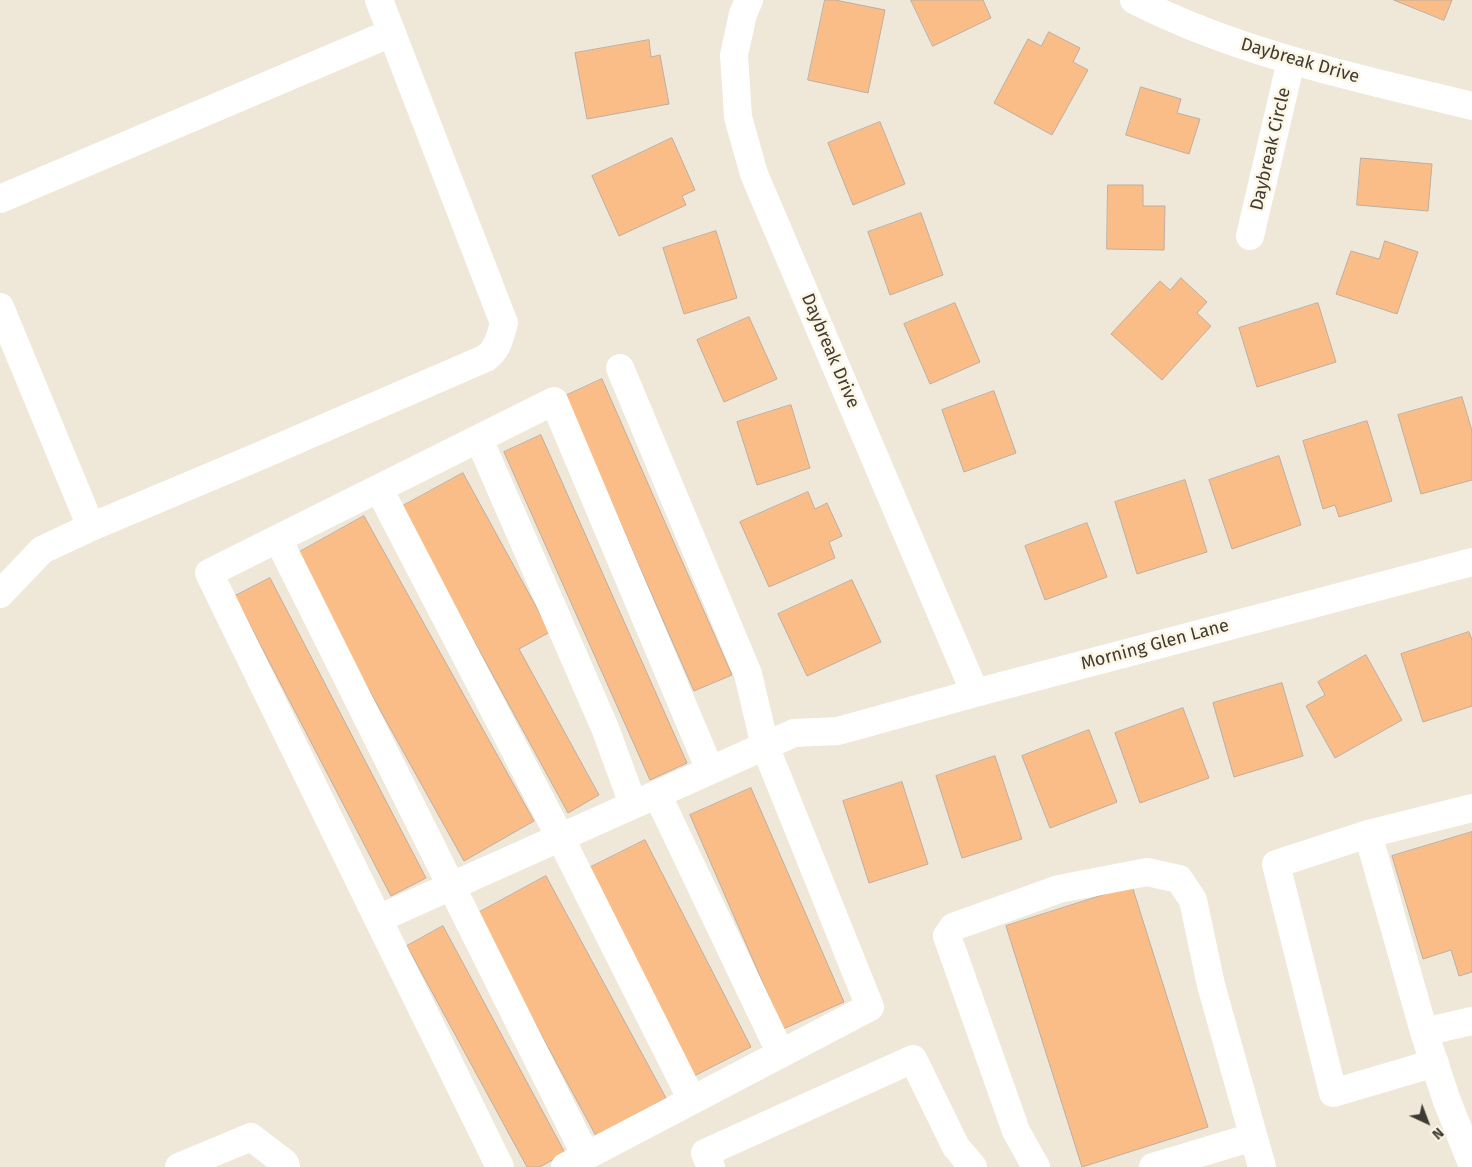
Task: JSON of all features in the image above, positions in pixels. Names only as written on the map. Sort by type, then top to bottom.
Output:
[{"type":"street","points":[[0,594],[42,550],[90,527],[486,358],[492,353],[500,340],[504,324],[378,0]]},
{"type":"street","name":"Daybreak Drive","points":[[750,0],[742,14],[734,55],[738,117],[754,174],[975,693]]},
{"type":"street","name":"Daybreak Drive","points":[[1134,0],[1204,32],[1291,62],[1472,106]]},
{"type":"street","points":[[0,199],[391,32]]},
{"type":"street","name":"Daybreak Circle","points":[[1250,236],[1291,62]]},
{"type":"street","points":[[0,307],[90,527]]},
{"type":"street","points":[[278,538],[450,885],[575,1162],[870,1007],[765,746],[748,674],[620,368]]},
{"type":"street","points":[[500,1167],[209,573],[554,401],[710,770]]},
{"type":"street","points":[[479,439],[605,728],[633,804]]},
{"type":"street","points":[[379,488],[560,837],[692,1100]]},
{"type":"street","name":"Morning Glen Lane","points":[[378,919],[450,885],[794,733],[838,731],[1472,562]]},
{"type":"street","points":[[658,794],[780,1054]]},
{"type":"street","points":[[1435,1063],[1333,1093],[1276,864],[1368,834],[1472,808]]},
{"type":"street","points":[[1368,834],[1424,1032],[1472,1164]]},
{"type":"street","points":[[1036,1167],[1016,1131],[947,936],[953,927],[1059,889],[1147,872],[1179,879],[1193,900],[1211,985],[1262,1167]]},
{"type":"street","points":[[1424,1032],[1472,1021]]},
{"type":"street","points":[[711,1167],[705,1153],[914,1059],[956,1147],[973,1167]]},
{"type":"street","points":[[193,1164],[251,1137],[284,1163],[286,1167]]},
{"type":"street","points":[[1153,1167],[1253,1137]]},
{"type":"building","points":[[825,0],[835,0],[885,10],[868,93],[808,80]]},
{"type":"building","points":[[911,0],[983,0],[991,18],[933,46]]},
{"type":"building","points":[[1394,0],[1452,0],[1444,20]]},
{"type":"building","points":[[1049,32],[1080,48],[1073,62],[1088,70],[1052,135],[994,103],[1028,39],[1041,46]]},
{"type":"building","points":[[649,40],[651,57],[660,55],[669,104],[587,119],[575,53]]},
{"type":"building","points":[[1141,87],[1181,99],[1177,113],[1200,119],[1189,154],[1126,135]]},
{"type":"building","points":[[880,122],[905,184],[853,205],[828,143]]},
{"type":"building","points":[[672,138],[695,190],[682,196],[686,205],[619,236],[592,176]]},
{"type":"building","points":[[1361,158],[1432,164],[1428,211],[1357,205]]},
{"type":"building","points":[[1108,185],[1143,185],[1143,206],[1165,206],[1164,250],[1107,249]]},
{"type":"building","points":[[921,213],[943,275],[890,295],[868,232]]},
{"type":"building","points":[[716,231],[737,298],[684,314],[663,248]]},
{"type":"building","points":[[1385,241],[1418,252],[1397,314],[1336,294],[1351,251],[1379,259]]},
{"type":"building","points":[[1181,278],[1207,302],[1197,313],[1211,326],[1162,380],[1111,334],[1160,281],[1170,290]]},
{"type":"building","points":[[955,303],[980,362],[930,384],[904,324]]},
{"type":"building","points":[[1318,303],[1336,362],[1257,387],[1239,328]]},
{"type":"building","points":[[749,317],[777,379],[724,402],[697,340]]},
{"type":"building","points":[[602,379],[732,675],[694,691],[565,396]]},
{"type":"building","points":[[994,391],[1016,453],[964,472],[942,410]]},
{"type":"building","points":[[1462,397],[1472,431],[1472,480],[1421,494],[1398,415]]},
{"type":"building","points":[[791,405],[810,468],[757,485],[737,422]]},
{"type":"building","points":[[1367,421],[1392,501],[1339,517],[1335,505],[1323,509],[1303,441]]},
{"type":"building","points":[[541,435],[687,763],[650,780],[504,452]]},
{"type":"building","points":[[1279,456],[1301,525],[1232,549],[1209,480]]},
{"type":"building","points":[[463,473],[550,632],[519,649],[599,795],[568,813],[401,507]]},
{"type":"building","points":[[1185,480],[1207,552],[1137,574],[1115,502]]},
{"type":"building","points":[[808,492],[815,509],[827,503],[842,536],[829,542],[835,558],[769,587],[740,522]]},
{"type":"building","points":[[364,516],[534,821],[464,861],[294,555]]},
{"type":"building","points":[[1087,523],[1107,577],[1045,600],[1025,546]]},
{"type":"building","points":[[270,578],[426,878],[391,896],[235,596]]},
{"type":"building","points":[[852,580],[881,642],[807,676],[778,614]]},
{"type":"building","points":[[1469,632],[1472,640],[1472,706],[1423,722],[1401,654]]},
{"type":"building","points":[[1366,655],[1402,720],[1335,758],[1306,706],[1325,695],[1318,682]]},
{"type":"building","points":[[1282,683],[1303,756],[1234,777],[1213,703]]},
{"type":"building","points":[[1183,708],[1209,778],[1140,803],[1115,733]]},
{"type":"building","points":[[1089,730],[1117,802],[1050,828],[1022,756]]},
{"type":"building","points":[[995,756],[1022,839],[962,858],[936,776]]},
{"type":"building","points":[[902,782],[928,864],[869,883],[843,801]]},
{"type":"building","points":[[751,788],[844,1002],[783,1029],[690,815]]},
{"type":"building","points":[[1472,832],[1472,972],[1459,976],[1451,950],[1423,959],[1392,856]]},
{"type":"building","points":[[645,840],[751,1047],[692,1077],[587,869]]},
{"type":"building","points":[[546,876],[666,1098],[596,1136],[476,914]]},
{"type":"building","points":[[1132,886],[1208,1127],[1082,1167],[1006,926]]},
{"type":"building","points":[[443,926],[565,1153],[540,1167],[527,1167],[407,946]]}]
